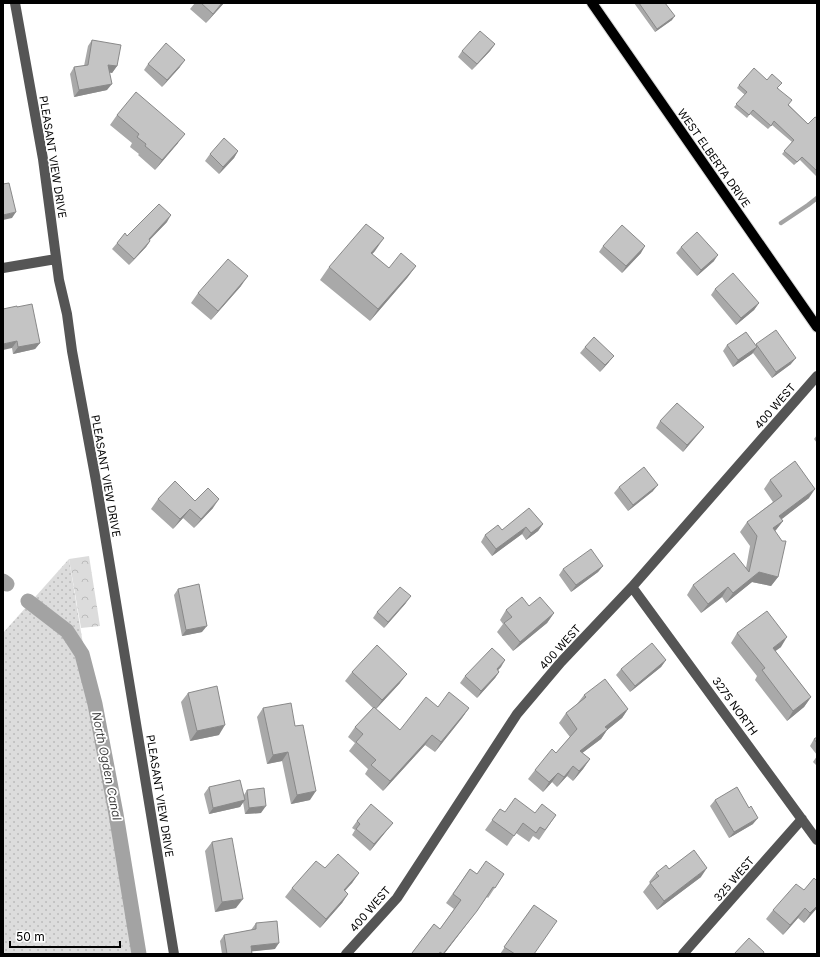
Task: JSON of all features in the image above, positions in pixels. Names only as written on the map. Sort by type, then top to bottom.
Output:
[{"type":"main road","name":"WEST ELBERTA DRIVE","points":[[592,3],[817,326]]},
{"type":"street","name":"PLEASANT VIEW DRIVE","points":[[15,3],[43,159],[56,259],[97,488],[174,954]]},
{"type":"street","points":[[3,268],[56,259]]},
{"type":"street","name":"400 WEST","points":[[346,954],[397,898],[517,714],[561,662],[632,587],[817,376]]},
{"type":"street","name":"3275 NORTH","points":[[632,587],[817,840]]},
{"type":"street","name":"325 WEST","points":[[683,954],[802,819]]},
{"type":"green space","points":[[89,556],[100,626],[81,628],[69,559]]},
{"type":"green space","points":[[69,559],[134,954],[3,954],[3,633]]},
{"type":"building","points":[[201,3],[222,3],[213,14]]},
{"type":"building","points":[[639,3],[665,3],[675,16],[657,29]]},
{"type":"building","points":[[480,31],[495,44],[477,64],[462,51]]},
{"type":"building","points":[[92,40],[121,45],[117,66],[108,65],[112,84],[79,90],[74,67],[88,65]]},
{"type":"building","points":[[166,43],[185,60],[167,80],[148,64]]},
{"type":"building","points":[[754,68],[767,80],[772,74],[782,83],[777,88],[792,100],[788,105],[808,124],[815,117],[817,118],[817,171],[802,157],[797,162],[784,151],[794,140],[774,121],[771,126],[753,110],[749,115],[736,104],[747,92],[739,85]]},
{"type":"building","points":[[136,92],[185,134],[162,160],[145,146],[146,144],[137,137],[139,134],[117,115]]},
{"type":"building","points":[[224,138],[238,151],[223,167],[210,154]]},
{"type":"building","points":[[9,183],[16,212],[3,215],[3,184]]},
{"type":"building","points":[[159,204],[171,215],[149,239],[150,241],[134,259],[117,243],[125,233],[127,236]]},
{"type":"building","points":[[366,224],[384,238],[371,253],[389,268],[401,253],[416,266],[378,309],[329,267]]},
{"type":"building","points":[[622,225],[645,246],[626,266],[603,246]]},
{"type":"building","points":[[697,232],[718,255],[701,270],[681,247]]},
{"type":"building","points":[[228,259],[248,276],[218,311],[198,293]]},
{"type":"building","points":[[733,273],[759,303],[741,318],[715,289]]},
{"type":"building","points":[[32,304],[40,343],[18,347],[17,341],[3,344],[3,309]]},
{"type":"building","points":[[776,330],[796,358],[776,372],[756,344]]},
{"type":"building","points":[[746,332],[757,347],[738,360],[727,345]]},
{"type":"building","points":[[594,337],[614,356],[605,365],[585,347]]},
{"type":"building","points":[[677,403],[704,427],[687,445],[660,421]]},
{"type":"building","points":[[795,461],[815,489],[779,516],[783,521],[773,528],[782,541],[786,541],[778,577],[759,572],[733,593],[728,587],[708,604],[693,585],[734,553],[749,572],[757,536],[747,522],[782,496],[770,480]]},
{"type":"building","points":[[644,467],[658,485],[633,505],[619,487]]},
{"type":"building","points":[[175,481],[195,501],[208,488],[219,499],[201,519],[190,509],[180,519],[158,499]]},
{"type":"building","points":[[529,508],[543,524],[531,533],[526,527],[496,549],[485,535],[498,525],[502,530]]},
{"type":"building","points":[[591,549],[603,566],[576,585],[563,569]]},
{"type":"building","points":[[199,584],[207,626],[186,630],[178,589]]},
{"type":"building","points":[[400,587],[411,596],[388,622],[377,612]]},
{"type":"building","points":[[522,597],[529,606],[540,597],[554,613],[520,642],[504,623],[512,617],[506,610]]},
{"type":"building","points":[[767,611],[787,637],[773,648],[811,697],[793,711],[762,670],[765,668],[737,633]]},
{"type":"building","points":[[652,643],[666,660],[635,686],[621,669]]},
{"type":"building","points":[[377,645],[407,674],[382,700],[352,672]]},
{"type":"building","points":[[492,648],[505,660],[497,669],[499,672],[481,691],[465,676]]},
{"type":"building","points":[[605,679],[628,709],[605,727],[608,729],[580,751],[590,759],[579,771],[573,766],[564,777],[558,773],[549,782],[535,770],[552,749],[556,753],[577,729],[566,713],[586,697],[584,695]]},
{"type":"building","points":[[217,686],[225,725],[197,731],[188,693]]},
{"type":"building","points":[[449,692],[469,708],[441,742],[432,735],[390,781],[371,765],[376,760],[356,742],[363,734],[355,727],[374,707],[400,730],[426,697],[438,707]]},
{"type":"building","points":[[291,703],[295,726],[303,725],[316,791],[297,795],[288,752],[273,755],[263,708]]},
{"type":"building","points":[[240,780],[245,800],[213,808],[209,787]]},
{"type":"building","points":[[737,787],[749,808],[751,806],[758,818],[734,832],[715,800]]},
{"type":"building","points":[[264,788],[266,806],[249,808],[247,790]]},
{"type":"building","points":[[515,798],[535,813],[542,804],[556,815],[545,830],[540,827],[536,833],[523,823],[514,836],[492,820],[500,809],[505,812]]},
{"type":"building","points":[[371,804],[393,823],[374,844],[356,829],[360,824],[357,821]]},
{"type":"building","points":[[232,838],[243,899],[222,902],[212,842]]},
{"type":"building","points":[[694,850],[707,868],[664,901],[650,883],[659,876],[656,873],[666,865],[669,869]]},
{"type":"building","points":[[338,854],[359,873],[344,890],[348,894],[326,919],[292,888],[316,861],[325,868]]},
{"type":"building","points":[[486,861],[504,874],[495,888],[493,887],[477,911],[443,954],[440,952],[439,954],[412,953],[434,924],[440,929],[461,900],[453,894],[470,869],[477,874]]},
{"type":"building","points":[[814,878],[817,881],[817,906],[810,913],[805,908],[790,925],[773,910],[796,884],[804,890]]},
{"type":"building","points":[[534,905],[557,921],[534,954],[515,954],[504,947]]},
{"type":"building","points":[[277,921],[279,943],[251,946],[252,954],[227,954],[224,935],[256,929],[256,923]]},
{"type":"building","points":[[749,938],[764,952],[763,954],[734,954]]},
{"type":"waterway","points":[[781,223],[817,198]]},
{"type":"waterway","name":"North Ogden Canal","points":[[3,581],[7,584]]},
{"type":"waterway","name":"North Ogden Canal","points":[[28,601],[67,631],[82,654],[95,704],[116,814],[139,954]]}]
